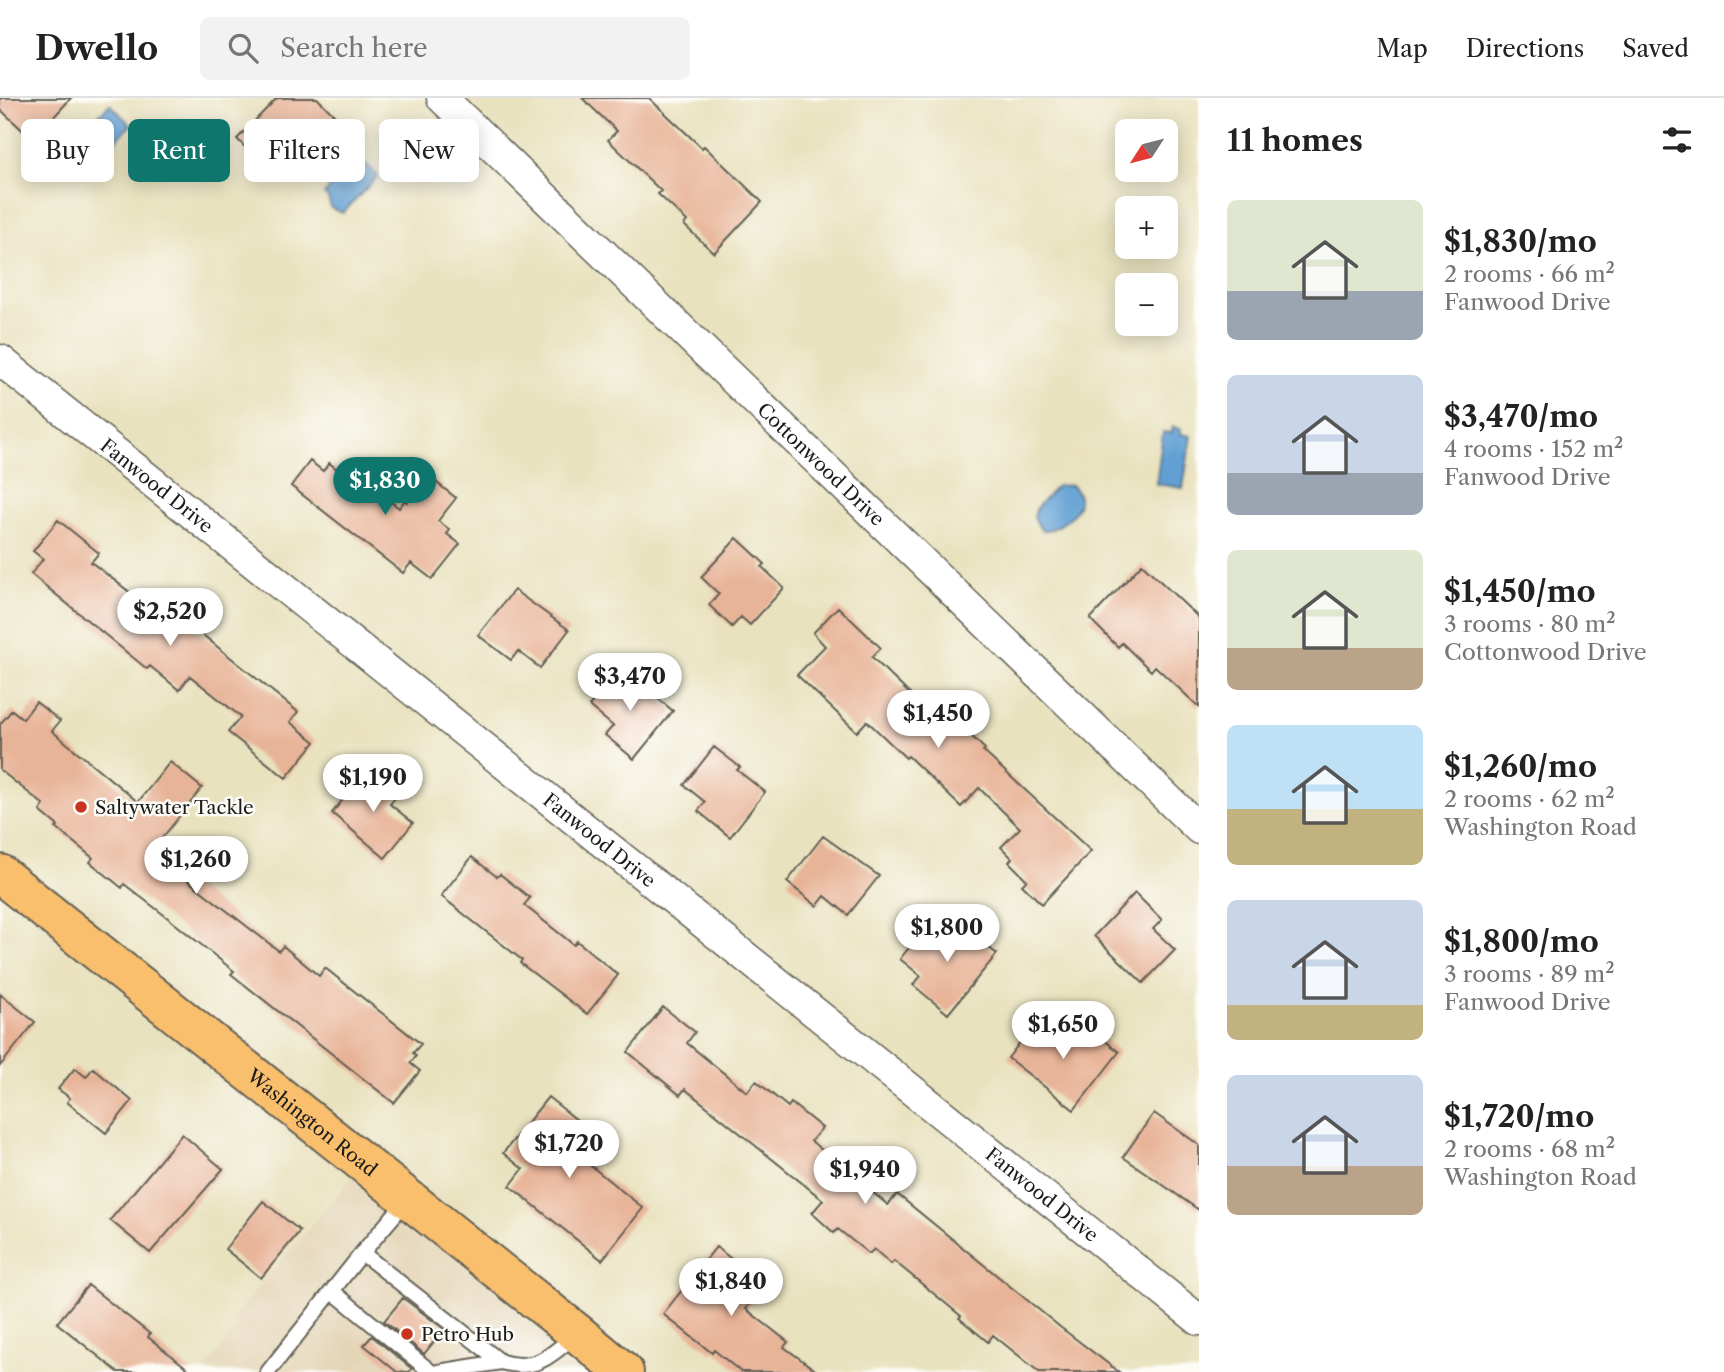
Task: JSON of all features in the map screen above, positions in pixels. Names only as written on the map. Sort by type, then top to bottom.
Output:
[{"type":"main road","name":"Washington Road","points":[[0,874],[624,1372]]},
{"type":"street","name":"Cottonwood Drive","points":[[442,98],[1199,828]]},
{"type":"street","name":"Fanwood Drive","points":[[0,360],[1199,1320]]},
{"type":"lane","points":[[268,1372],[362,1252],[408,1199]]},
{"type":"lane","points":[[362,1252],[501,1362],[514,1366],[538,1363],[577,1333]]},
{"type":"lane","points":[[332,1291],[431,1372]]},
{"type":"lane","points":[[438,1372],[501,1362]]},
{"type":"shaded area","points":[[364,1163],[610,1372],[203,1372],[237,1328],[230,1321]]},
{"type":"water","points":[[110,104],[128,122],[128,128],[114,142],[114,119],[95,119]]},
{"type":"water","points":[[365,163],[378,176],[343,213],[331,208],[324,194],[336,182],[365,182]]},
{"type":"water","points":[[1173,427],[1181,429],[1181,434],[1191,436],[1183,488],[1156,484],[1163,432],[1172,433]]},
{"type":"water","points":[[1071,485],[1079,498],[1078,506],[1071,517],[1053,528],[1041,530],[1034,517],[1037,507],[1057,486]]},
{"type":"building","points":[[0,98],[71,98],[52,119],[21,119],[21,129],[0,109]]},
{"type":"building","points":[[277,98],[317,98],[338,119],[257,119]]},
{"type":"building","points":[[582,98],[649,98],[762,202],[714,253],[684,225],[687,221],[658,194],[661,191],[608,140],[617,131]]},
{"type":"building","points":[[244,132],[244,146],[237,139]]},
{"type":"building","points":[[310,461],[323,471],[329,463],[342,473],[346,467],[399,508],[428,476],[456,498],[438,521],[450,530],[447,534],[460,544],[432,579],[411,563],[403,573],[291,486]]},
{"type":"building","points":[[58,520],[99,553],[91,562],[176,628],[183,619],[298,712],[290,722],[315,742],[286,778],[228,732],[241,717],[190,676],[179,690],[150,666],[147,669],[31,574],[43,559],[33,551]]},
{"type":"building","points":[[737,538],[765,564],[762,567],[784,588],[750,625],[741,617],[732,627],[709,605],[719,594],[701,577]]},
{"type":"building","points":[[1142,564],[1199,618],[1199,707],[1155,666],[1151,671],[1122,643],[1118,647],[1090,619]]},
{"type":"building","points":[[514,590],[569,630],[540,668],[518,651],[511,660],[478,635]]},
{"type":"building","points":[[838,607],[881,648],[872,657],[891,676],[940,723],[948,714],[985,749],[983,751],[1091,851],[1042,904],[1022,885],[1027,880],[1009,862],[1012,858],[1001,847],[1020,828],[979,788],[961,807],[867,721],[857,732],[797,675],[825,646],[813,633]]},
{"type":"building","points":[[618,671],[630,680],[632,677],[673,711],[634,759],[605,735],[613,726],[589,706]]},
{"type":"building","points":[[36,702],[60,721],[52,731],[138,802],[170,762],[202,788],[151,852],[279,951],[283,946],[319,976],[325,968],[421,1044],[413,1053],[416,1056],[410,1063],[420,1071],[394,1103],[231,974],[234,971],[168,918],[124,884],[122,888],[90,862],[93,858],[56,828],[58,826],[40,811],[44,805],[0,770],[0,724],[12,710],[23,719]]},
{"type":"building","points":[[714,747],[740,767],[737,770],[765,792],[730,837],[698,811],[705,802],[684,785]]},
{"type":"building","points":[[367,770],[398,794],[390,804],[413,823],[385,858],[332,813]]},
{"type":"building","points":[[823,836],[879,876],[848,915],[825,896],[817,906],[787,882]]},
{"type":"building","points":[[472,857],[497,877],[500,874],[530,898],[524,905],[574,945],[577,941],[618,975],[587,1014],[520,963],[522,960],[441,896]]},
{"type":"building","points":[[1135,893],[1162,920],[1153,929],[1175,950],[1143,983],[1094,936]]},
{"type":"building","points":[[932,919],[957,939],[965,929],[997,954],[948,1014],[913,985],[921,976],[900,959]]},
{"type":"building","points":[[0,994],[35,1022],[0,1066]]},
{"type":"building","points":[[663,1007],[695,1032],[687,1043],[747,1092],[756,1081],[788,1107],[791,1103],[822,1128],[811,1141],[888,1205],[897,1194],[1119,1372],[1039,1372],[993,1335],[988,1342],[894,1261],[891,1264],[874,1249],[869,1254],[838,1229],[834,1233],[812,1213],[823,1200],[685,1089],[680,1095],[628,1052]]},
{"type":"building","points":[[1041,1015],[1076,1044],[1089,1028],[1119,1052],[1074,1110],[1008,1058]]},
{"type":"building","points":[[75,1068],[86,1077],[93,1068],[132,1101],[106,1133],[67,1102],[70,1098],[58,1089]]},
{"type":"building","points":[[548,1097],[597,1136],[580,1157],[643,1208],[602,1260],[510,1186],[523,1169],[503,1153]]},
{"type":"building","points":[[1154,1113],[1199,1145],[1199,1210],[1123,1157]]},
{"type":"building","points":[[182,1134],[223,1169],[150,1253],[110,1220]]},
{"type":"building","points":[[263,1201],[300,1231],[261,1278],[225,1249]]},
{"type":"building","points":[[716,1247],[765,1285],[746,1309],[788,1342],[784,1347],[818,1372],[741,1372],[663,1314]]},
{"type":"building","points":[[88,1285],[150,1334],[148,1337],[192,1372],[118,1372],[57,1323]]},
{"type":"building","points":[[403,1298],[444,1329],[424,1354],[384,1321]]},
{"type":"building","points":[[372,1336],[412,1369],[409,1372],[397,1372],[364,1345]]},
{"type":"place","name":"Saltywater Tackle","points":[[81,807]]},
{"type":"place","name":"Petro Hub","points":[[407,1334]]}]
